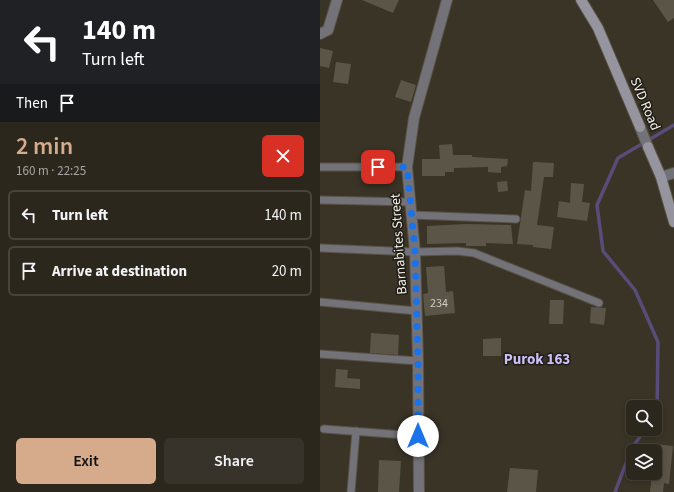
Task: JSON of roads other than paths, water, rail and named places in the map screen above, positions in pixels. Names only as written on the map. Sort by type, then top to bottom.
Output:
[{"type":"main road","name":"SVD Road","points":[[581,0],[598,28],[640,127]]},
{"type":"main road","name":"SVD Road","points":[[648,147],[661,177],[674,222]]},
{"type":"street","points":[[320,34],[328,30],[337,0]]},
{"type":"street","name":"Barnabites Street","points":[[419,492],[415,252],[407,167],[414,118],[447,0]]},
{"type":"street","name":"SVD Road","points":[[640,127],[648,147]]},
{"type":"street","points":[[661,177],[674,172]]},
{"type":"lane","points":[[320,167],[407,167]]},
{"type":"lane","points":[[320,200],[411,202]]},
{"type":"lane","points":[[412,215],[516,219]]},
{"type":"lane","points":[[320,248],[415,252],[456,251],[474,253],[599,303]]},
{"type":"lane","points":[[320,302],[417,311]]},
{"type":"lane","points":[[320,354],[418,361]]},
{"type":"lane","points":[[324,429],[418,436]]},
{"type":"lane","points":[[351,492],[356,432]]},
{"type":"waterway","points":[[657,400],[658,342],[635,290],[603,251],[597,205],[618,158],[674,125]]},
{"type":"waterway","points":[[615,492],[631,450],[640,436]]},
{"type":"district","name":"Purok 163","points":[[537,359]]}]
